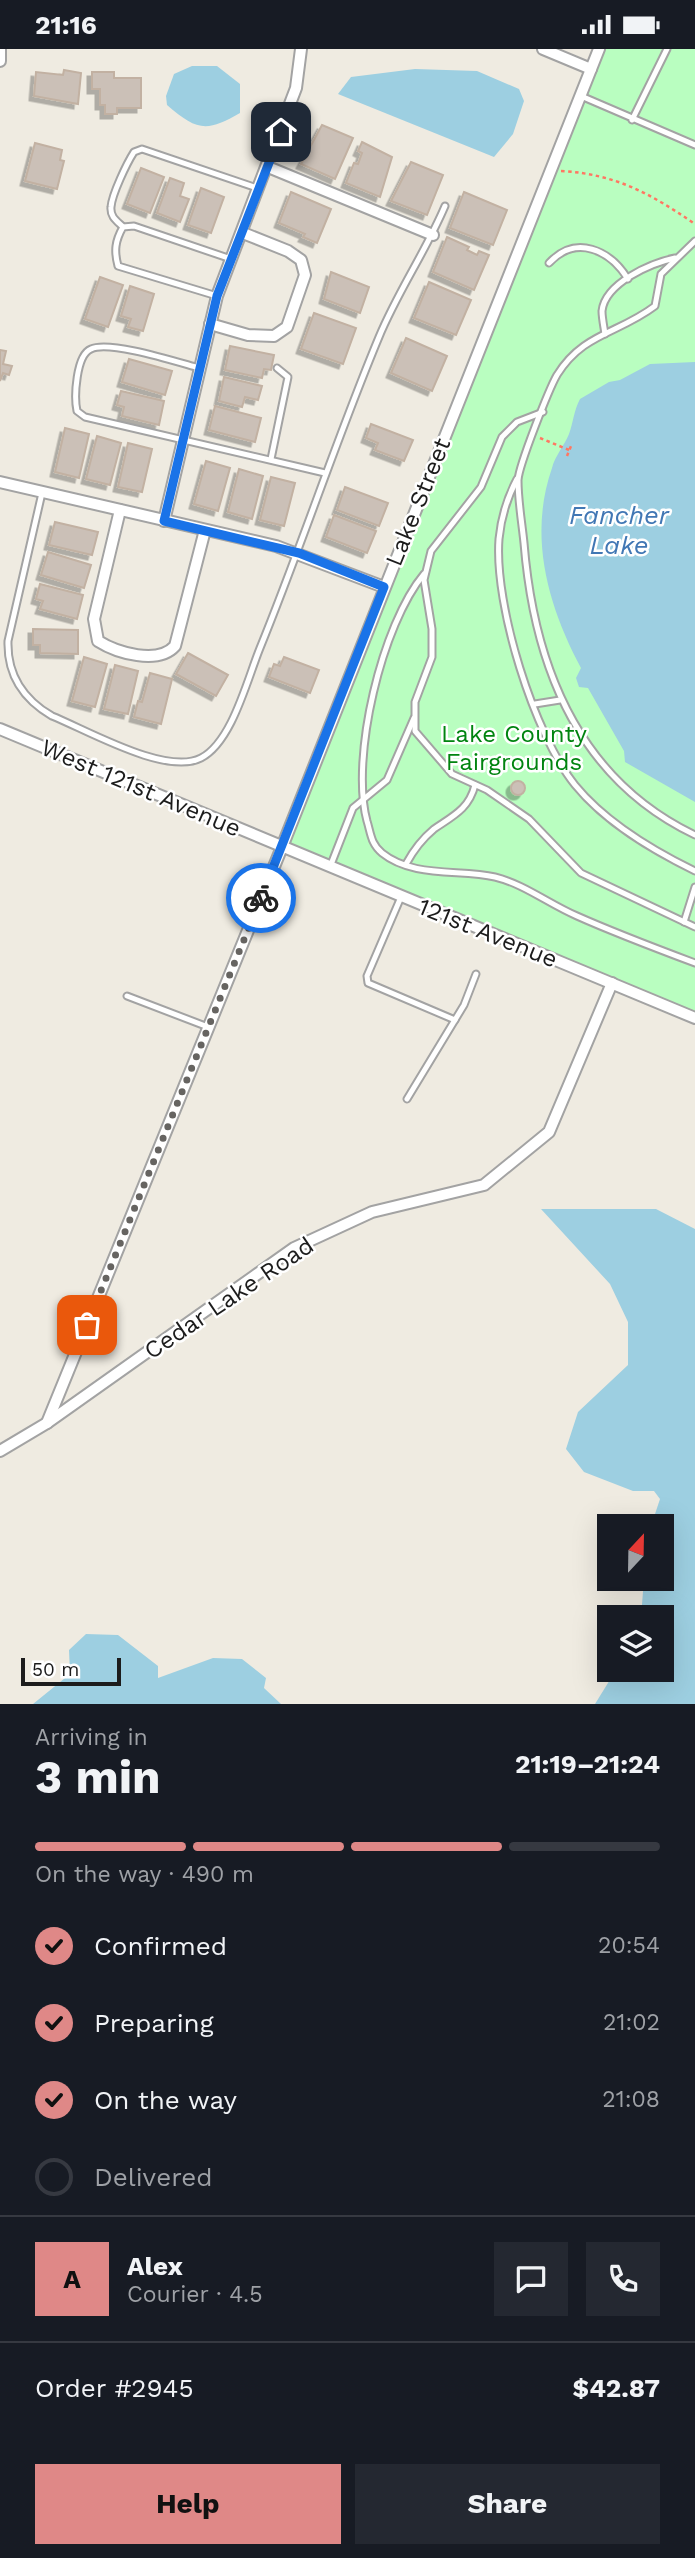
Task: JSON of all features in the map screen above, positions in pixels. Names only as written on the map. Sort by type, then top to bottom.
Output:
[{"type":"street","points":[[0,49],[0,61]]},
{"type":"street","points":[[164,521],[217,296],[260,190],[296,88],[301,49]]},
{"type":"street","points":[[543,49],[591,69]]},
{"type":"street","name":"Lake Street","points":[[47,1423],[282,847],[591,69],[595,50]]},
{"type":"street","points":[[268,167],[433,235]]},
{"type":"street","points":[[210,324],[248,335],[274,336],[287,327],[305,275],[301,260],[288,251],[243,233]]},
{"type":"street","points":[[0,482],[299,553],[384,587]]},
{"type":"street","points":[[120,510],[94,619],[97,641],[107,647],[156,657],[168,654],[175,646],[205,530]]},
{"type":"street","name":"West 121st Avenue","points":[[0,729],[282,847]]},
{"type":"street","name":"121st Avenue","points":[[282,847],[695,1018]]},
{"type":"street","name":"Cedar Lake Road","points":[[0,1451],[47,1423],[295,1248],[373,1212],[484,1185],[549,1132],[612,983]]},
{"type":"lane","points":[[632,120],[667,49]]},
{"type":"lane","points":[[580,96],[695,145]]},
{"type":"lane","points":[[232,259],[134,226],[123,227],[114,219],[111,207],[129,160],[134,152],[142,149],[260,190]]},
{"type":"lane","points":[[42,492],[8,641],[8,659],[13,677],[37,708],[159,760],[187,763],[201,758],[225,734],[299,553],[325,473],[394,300],[433,235],[445,206]]},
{"type":"lane","points":[[123,227],[114,251],[118,266],[217,296]]},
{"type":"lane","points":[[694,242],[661,274],[654,306],[633,323],[588,340],[557,376],[508,496],[503,517],[500,565],[514,646],[555,755],[594,806],[622,828],[695,871]]},
{"type":"lane","points":[[549,263],[558,254],[587,247],[606,253],[628,279]]},
{"type":"lane","points":[[605,334],[602,311],[611,291],[663,261],[678,258]]},
{"type":"lane","points":[[199,367],[116,348],[94,347],[86,351],[78,371],[75,400],[77,411],[85,417],[325,473]]},
{"type":"lane","points":[[271,459],[288,377],[277,368]]},
{"type":"lane","points":[[543,412],[517,422],[502,437],[481,487],[431,551],[424,580],[432,629],[432,657],[415,702],[415,731],[452,774],[475,785],[529,819],[581,873],[695,927]]},
{"type":"lane","points":[[518,477],[526,575],[540,639],[560,700],[581,739],[600,764],[646,808],[695,835]]},
{"type":"lane","points":[[426,572],[410,591],[381,662],[365,741],[360,778],[361,802],[372,844],[383,855],[406,864],[496,877],[575,915],[695,963]]},
{"type":"lane","points":[[535,705],[560,700]]},
{"type":"lane","points":[[330,867],[353,808],[387,780],[415,715]]},
{"type":"lane","points":[[406,864],[416,848],[433,830],[462,810],[472,797],[475,785]]},
{"type":"lane","points":[[684,922],[695,887]]},
{"type":"lane","points":[[401,897],[367,977],[368,983],[455,1020]]},
{"type":"lane","points":[[407,1099],[455,1020],[476,974]]},
{"type":"lane","points":[[127,996],[208,1027]]},
{"type":"path","points":[[550,171],[610,177],[659,199],[695,224]]},
{"type":"path","points":[[534,436],[570,448],[567,456]]},
{"type":"green space","name":"Lake County Fairgrounds","points":[[601,49],[695,49],[695,1020],[282,847]]},
{"type":"water","points":[[192,66],[217,66],[240,84],[240,113],[218,124],[202,126],[186,120],[167,105],[166,96],[174,74]]},
{"type":"water","points":[[415,69],[477,71],[519,89],[524,101],[513,134],[494,157],[338,94],[351,77]]},
{"type":"water","name":"Fancher Lake","points":[[695,362],[695,802],[625,762],[624,751],[588,688],[579,687],[576,678],[581,668],[559,620],[545,571],[542,520],[553,464],[569,434],[580,399],[609,382],[620,380],[650,364]]},
{"type":"water","points":[[541,1209],[656,1209],[695,1229],[695,1704],[595,1704],[609,1682],[674,1682],[674,1605],[642,1605],[643,1591],[674,1591],[674,1514],[655,1514],[660,1499],[654,1491],[633,1491],[584,1472],[566,1449],[578,1412],[628,1365],[628,1322],[610,1284]]},
{"type":"water","points":[[86,1634],[118,1635],[158,1666],[158,1678],[213,1658],[242,1659],[266,1678],[264,1688],[281,1704],[33,1704],[70,1674],[69,1650]]},
{"type":"building","points":[[64,70],[81,73],[78,104],[34,96],[36,72],[63,75]]},
{"type":"building","points":[[92,72],[114,72],[114,78],[141,78],[141,108],[117,108],[117,114],[105,114],[105,105],[100,105],[100,89],[92,89]]},
{"type":"building","points":[[322,125],[353,138],[335,179],[301,164]]},
{"type":"building","points":[[362,142],[392,157],[380,197],[346,183],[354,163],[358,164],[362,153],[358,151]]},
{"type":"building","points":[[35,143],[62,150],[60,160],[64,161],[57,189],[25,181]]},
{"type":"building","points":[[411,162],[443,175],[427,215],[391,201]]},
{"type":"building","points":[[141,168],[164,177],[150,213],[127,204]]},
{"type":"building","points":[[170,178],[184,183],[180,196],[189,199],[180,222],[157,213]]},
{"type":"building","points":[[201,188],[224,197],[211,233],[188,225]]},
{"type":"building","points":[[291,192],[331,209],[317,243],[303,237],[305,234],[279,223]]},
{"type":"building","points":[[464,192],[507,210],[493,245],[450,228]]},
{"type":"building","points":[[447,237],[469,247],[467,250],[477,255],[479,251],[489,255],[474,290],[433,272]]},
{"type":"building","points":[[331,272],[369,287],[360,313],[324,299]]},
{"type":"building","points":[[100,277],[123,285],[108,327],[85,319]]},
{"type":"building","points":[[429,282],[471,300],[456,335],[414,318]]},
{"type":"building","points":[[130,286],[154,294],[143,331],[128,327],[131,319],[121,316]]},
{"type":"building","points":[[314,313],[356,328],[343,364],[301,349]]},
{"type":"building","points":[[406,338],[447,356],[432,391],[391,373]]},
{"type":"building","points":[[230,346],[274,355],[271,370],[264,369],[262,378],[225,370]]},
{"type":"building","points":[[0,350],[6,351],[3,364],[12,366],[9,375],[3,373],[0,381]]},
{"type":"building","points":[[129,359],[172,371],[165,395],[122,382]]},
{"type":"building","points":[[224,377],[262,386],[258,400],[245,397],[242,407],[219,401]]},
{"type":"building","points":[[121,391],[164,401],[159,425],[122,416],[124,407],[117,405]]},
{"type":"building","points":[[215,406],[261,418],[255,442],[209,430]]},
{"type":"building","points":[[371,424],[413,440],[404,461],[375,450],[378,443],[366,438]]},
{"type":"building","points":[[65,428],[89,434],[79,478],[55,472]]},
{"type":"building","points":[[97,436],[121,443],[110,485],[86,479]]},
{"type":"building","points":[[128,443],[152,449],[142,492],[118,487]]},
{"type":"building","points":[[206,461],[230,468],[218,511],[194,504]]},
{"type":"building","points":[[239,469],[263,476],[252,519],[228,512]]},
{"type":"building","points":[[271,477],[295,483],[284,526],[260,520]]},
{"type":"building","points":[[345,487],[388,503],[379,526],[337,510]]},
{"type":"building","points":[[334,515],[376,531],[367,553],[326,537]]},
{"type":"building","points":[[55,522],[98,532],[92,555],[49,545]]},
{"type":"building","points":[[48,552],[91,565],[84,588],[41,575]]},
{"type":"building","points":[[40,584],[83,595],[77,619],[40,609],[43,601],[36,599]]},
{"type":"building","points":[[33,629],[78,630],[78,654],[40,653],[40,645],[33,645]]},
{"type":"building","points":[[188,653],[228,675],[216,696],[176,674]]},
{"type":"building","points":[[84,657],[107,664],[95,707],[72,701]]},
{"type":"building","points":[[284,657],[319,670],[310,693],[269,677],[274,664],[280,666]]},
{"type":"building","points":[[115,665],[138,671],[128,714],[104,709]]},
{"type":"building","points":[[150,673],[172,679],[161,724],[134,717],[138,701],[142,702]]},
{"type":"building","points":[[518,781],[523,783],[523,793],[518,795],[513,793],[511,788],[513,783]]},
{"type":"way so far","points":[[87,1325],[261,898]]},
{"type":"route","points":[[261,898],[384,587],[276,546],[164,521],[217,296],[281,132]]}]
